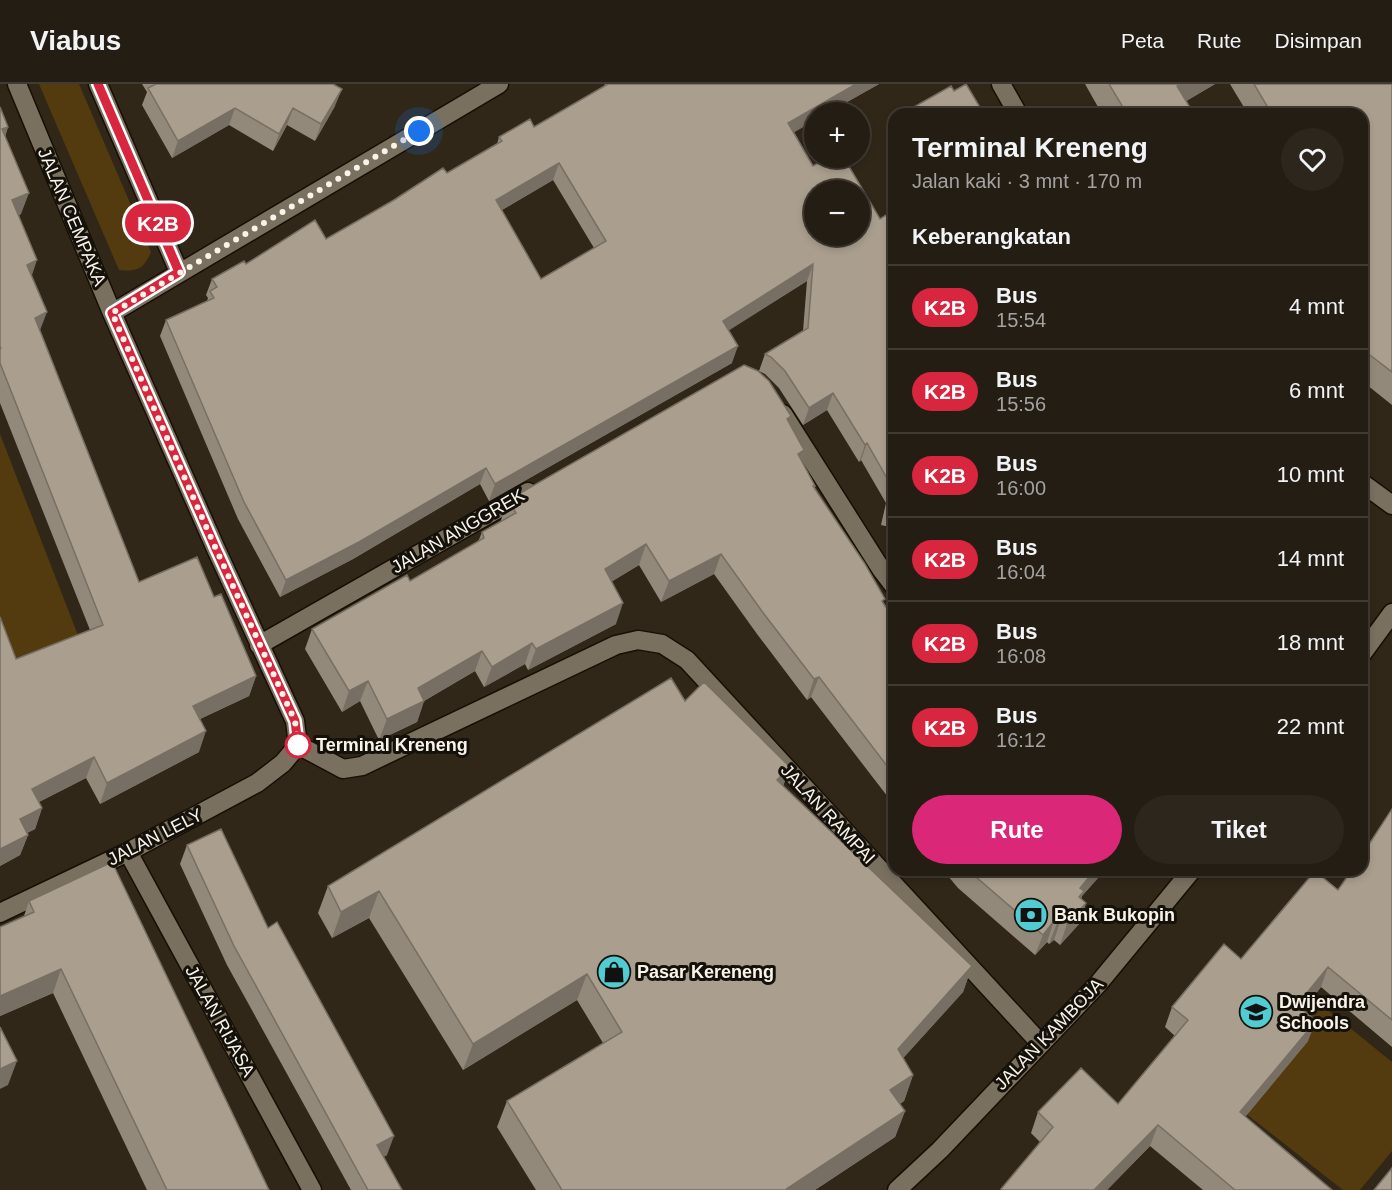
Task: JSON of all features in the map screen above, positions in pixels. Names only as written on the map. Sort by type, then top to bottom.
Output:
[{"type":"street","name":"JALAN CEMPAKA","points":[[17,84],[112,313],[211,539],[295,721],[298,745]]},
{"type":"street","points":[[98,84],[179,272]]},
{"type":"street","points":[[112,313],[500,84]]},
{"type":"street","points":[[1001,84],[1015,108]]},
{"type":"street","points":[[774,401],[888,578]]},
{"type":"street","name":"JALAN ANGGREK","points":[[259,645],[539,485]]},
{"type":"street","points":[[1368,487],[1392,505]]},
{"type":"street","points":[[1368,646],[1392,613]]},
{"type":"street","name":"JALAN RAMPAI","points":[[298,745],[343,769],[362,766],[616,645],[638,640],[662,644],[687,660],[1041,1044]]},
{"type":"street","name":"JALAN LELY","points":[[0,912],[128,852],[257,783],[283,763],[298,745]]},
{"type":"street","name":"JALAN RIJASA","points":[[128,852],[312,1190]]},
{"type":"street","name":"JALAN KAMBOJA","points":[[897,1190],[940,1150],[1098,984],[1187,876]]},
{"type":"shaded area","points":[[39,84],[79,84],[151,252],[143,266],[135,270],[119,270]]},
{"type":"shaded area","points":[[0,434],[81,643],[15,669],[0,631]]},
{"type":"shaded area","points":[[1313,998],[1392,1062],[1392,1151],[1360,1190],[1343,1190],[1226,1098]]},
{"type":"building","points":[[156,84],[333,84],[342,89],[321,124],[293,108],[279,134],[235,108],[178,141],[148,88]]},
{"type":"building","points":[[608,84],[856,84],[825,102],[804,102],[804,114],[788,123],[804,151],[804,168],[850,168],[857,180],[804,180],[804,246],[870,246],[870,202],[880,219],[888,214],[888,480],[867,443],[865,445],[833,393],[809,408],[785,371],[765,354],[808,328],[813,264],[723,321],[738,346],[495,484],[486,468],[359,542],[286,580],[244,502],[166,320],[214,298],[210,291],[217,287],[212,279],[244,261],[246,264],[315,220],[326,239],[394,200],[443,168],[447,173],[502,141],[499,137],[530,119],[534,127]],"holes":[[[559,163],[606,241],[541,279],[496,200]]]},
{"type":"building","points":[[966,84],[980,108],[912,108],[951,86],[954,91]]},
{"type":"building","points":[[1109,84],[1181,84],[1177,86],[1190,108],[1123,108]]},
{"type":"building","points":[[1254,84],[1392,84],[1392,372],[1368,354],[1368,108],[1268,108]]},
{"type":"building","points":[[0,107],[8,127],[2,129],[29,193],[12,200],[37,260],[27,265],[47,312],[35,318],[139,582],[197,557],[214,597],[221,594],[256,676],[193,706],[206,731],[107,783],[94,757],[32,789],[42,808],[20,819],[28,835],[0,849],[0,617],[16,659],[103,625],[0,363]]},
{"type":"building","points":[[744,365],[758,371],[769,381],[791,416],[787,419],[804,450],[798,454],[815,486],[813,486],[865,564],[885,599],[882,601],[888,610],[888,767],[819,677],[814,679],[721,554],[669,581],[646,544],[605,569],[623,603],[536,649],[532,643],[492,667],[482,651],[418,688],[424,701],[387,719],[368,681],[349,691],[312,629],[407,575],[410,581],[484,538],[482,532],[516,513],[508,500]]},
{"type":"building","name":"Pasar Kereneng","points":[[671,678],[685,701],[704,682],[790,767],[777,780],[972,966],[898,1049],[913,1075],[890,1090],[905,1111],[785,1190],[562,1190],[507,1101],[622,1032],[587,974],[473,1044],[379,891],[341,912],[328,886]]},
{"type":"building","points":[[1392,809],[1392,1020],[1328,967],[1297,1005],[1316,1021],[1240,1112],[1332,1190],[1235,1190],[1158,1125],[1094,1190],[1001,1189],[1053,1127],[1038,1112],[1081,1068],[1118,1104],[1188,1020],[1172,1007],[1224,944],[1241,959],[1311,876],[1321,876],[1338,890],[1348,876],[1368,876],[1368,846]]},
{"type":"building","points":[[221,829],[268,928],[277,922],[394,1136],[377,1145],[402,1190],[368,1190],[234,946],[187,845]]},
{"type":"building","points":[[112,862],[269,1190],[167,1190],[61,969],[0,996],[0,927],[34,912],[29,901]]},
{"type":"building","points":[[975,876],[1090,876],[1080,888],[1084,891],[1079,897],[1086,903],[1067,924],[1061,919],[1057,923],[1054,921],[1043,935]]},
{"type":"building","points":[[0,1027],[17,1061],[0,1069]]},
{"type":"building","points":[[1392,1168],[1392,1190],[1374,1190]]},
{"type":"bus line","name":"K2B","points":[[98,84],[179,272],[112,313],[295,721],[298,745]]},
{"type":"place","name":"Terminal Kreneng","points":[[298,745]]},
{"type":"place","name":"Bank Bukopin","points":[[1031,915]]},
{"type":"place","name":"Pasar Kereneng","points":[[614,972]]},
{"type":"place","name":"Dwijendra Schools","points":[[1256,1012]]},
{"type":"route","points":[[298,745],[295,721],[112,313],[419,131]]}]
